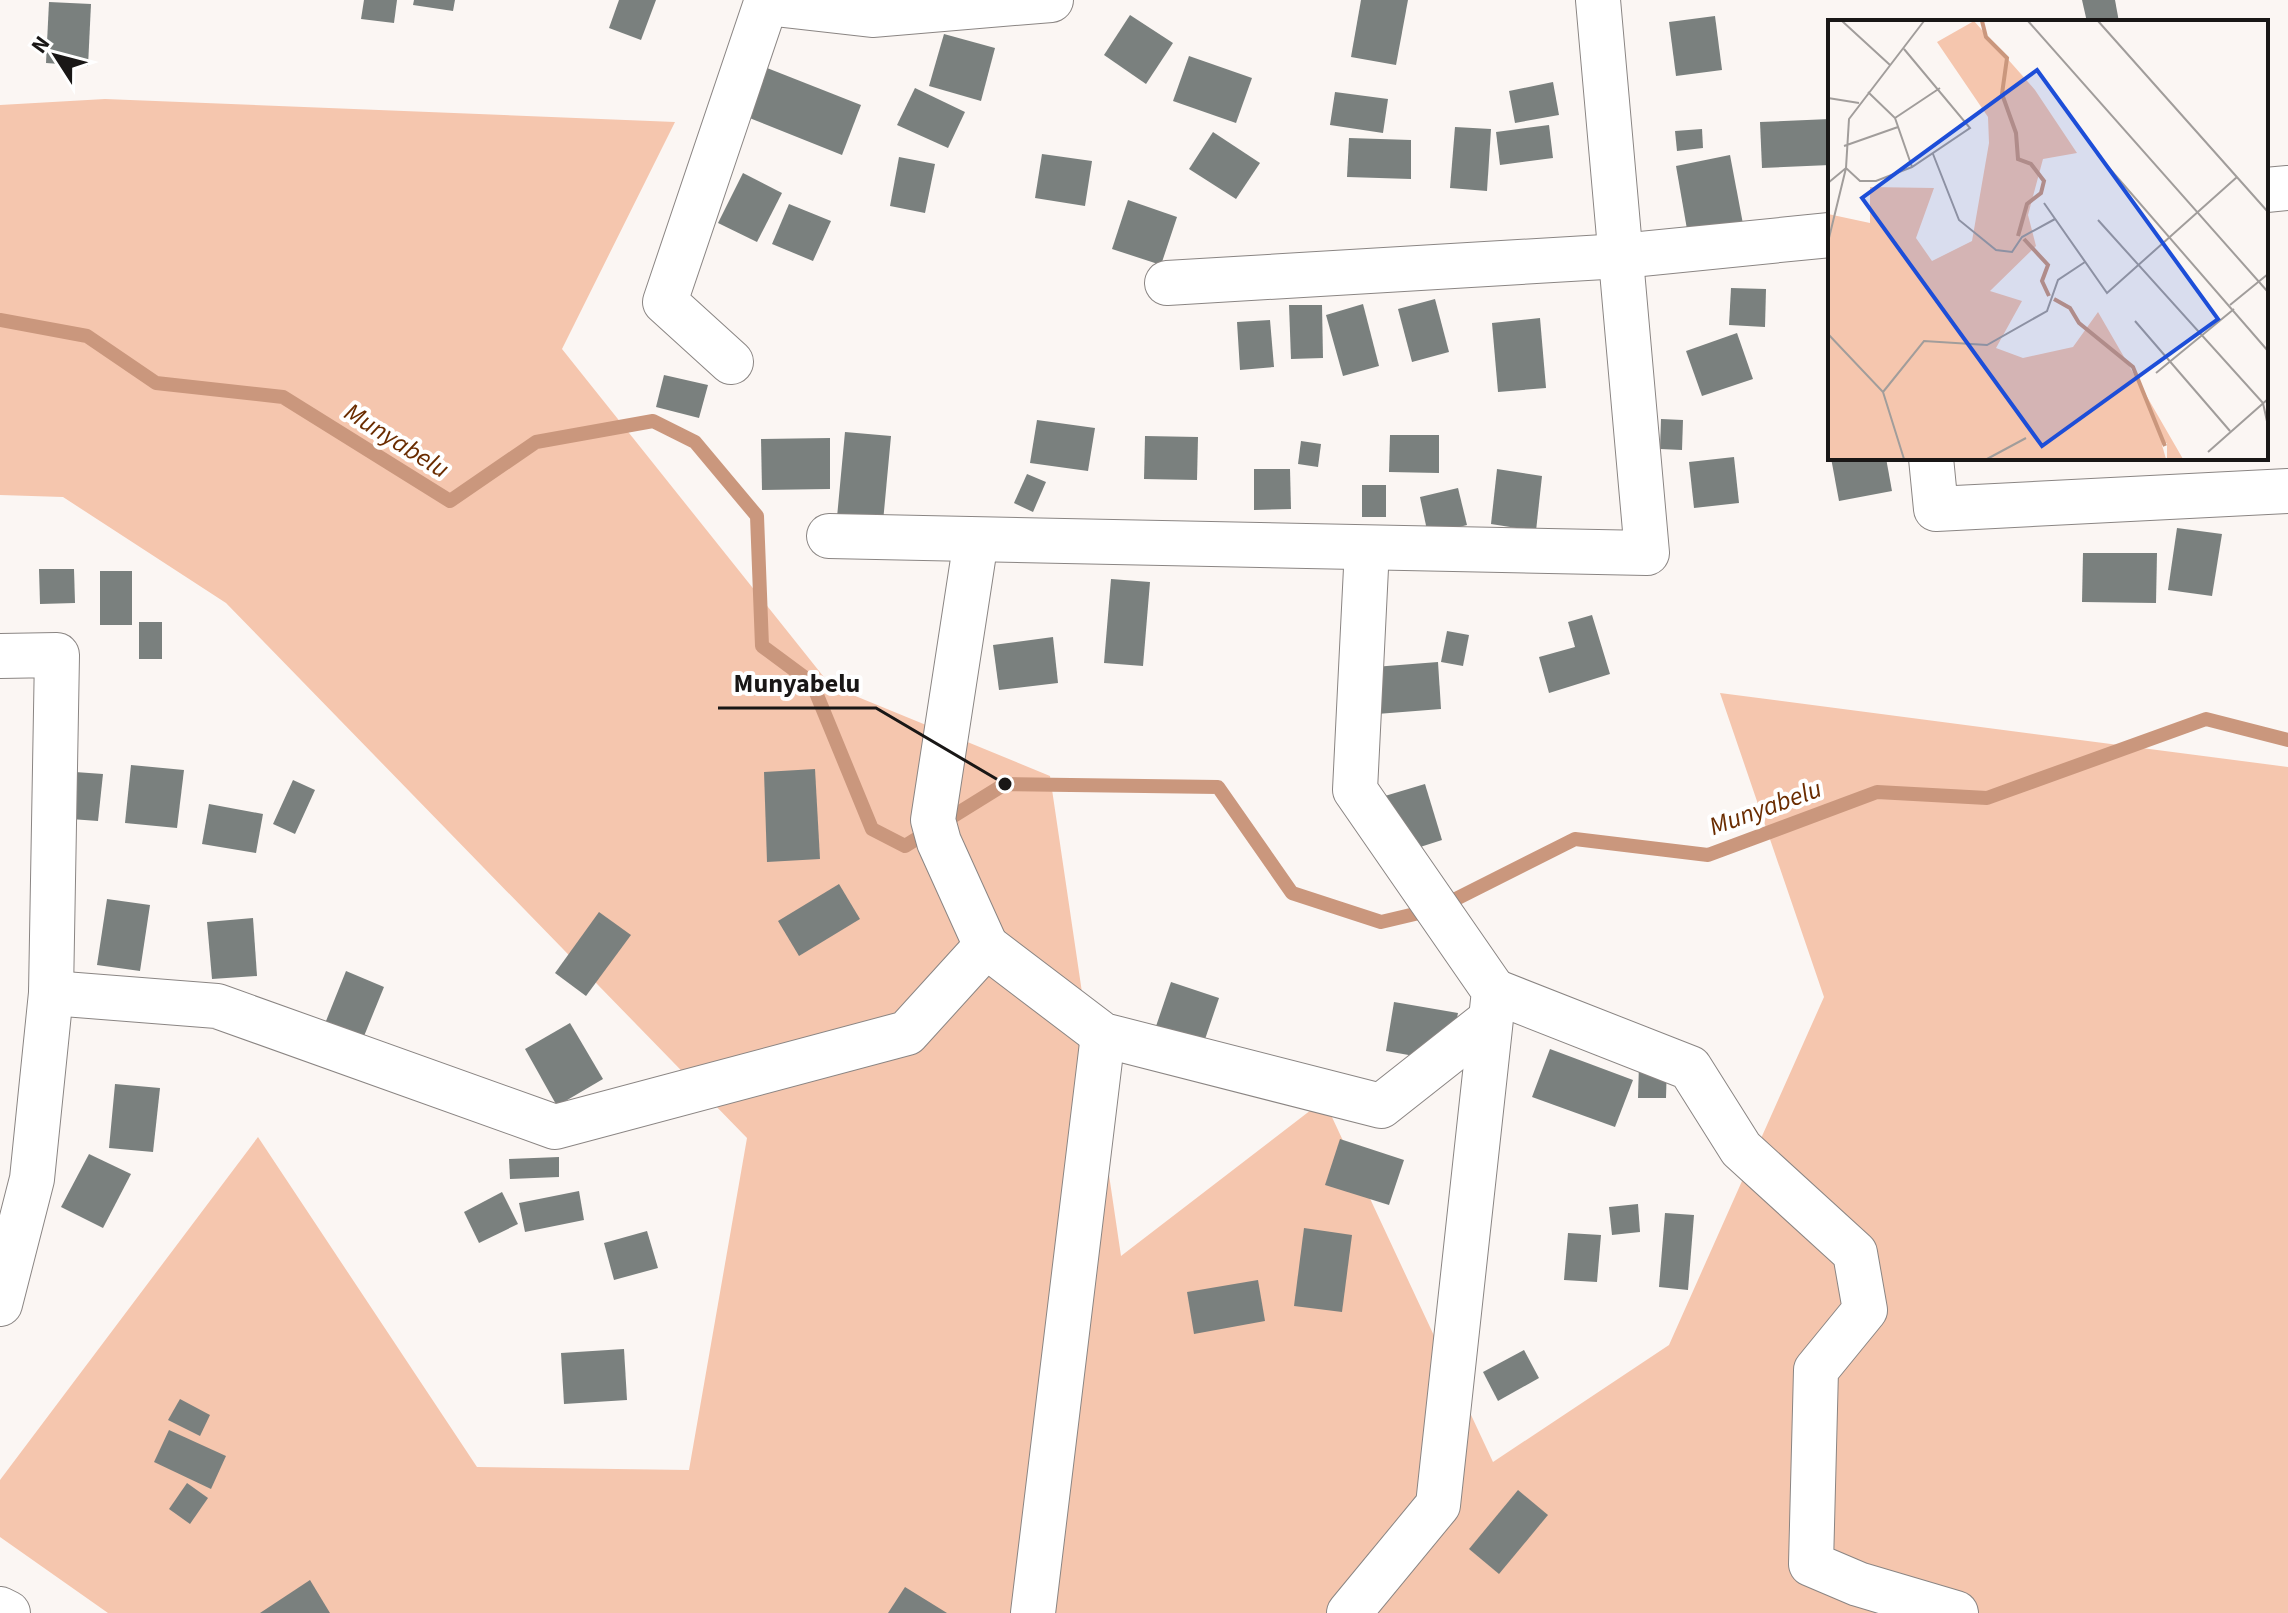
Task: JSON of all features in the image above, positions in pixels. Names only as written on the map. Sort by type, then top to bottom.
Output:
[{"type":"street","points":[[731,362],[665,302],[766,2],[872,15],[1051,0]]},
{"type":"street","points":[[829,536],[1647,553],[1598,0]]},
{"type":"street","points":[[2268,190],[2288,188]]},
{"type":"street","points":[[1167,283],[1621,256],[1828,235]]},
{"type":"street","points":[[1931,460],[1936,509],[2288,491]]},
{"type":"street","points":[[976,540],[936,831],[986,946],[1103,1035],[1381,1106],[1492,1005]]},
{"type":"street","points":[[1349,1613],[1438,1505],[1492,1005],[1355,790],[1367,548]]},
{"type":"street","points":[[0,656],[57,655],[51,993],[16,1174],[0,1304]]},
{"type":"street","points":[[51,993],[217,1006],[555,1127],[907,1033],[986,946]]},
{"type":"street","points":[[1492,1005],[1690,1068],[1741,1149],[1855,1253],[1865,1310],[1816,1370],[1811,1564],[1858,1584],[1956,1613]]},
{"type":"street","points":[[1033,1613],[1103,1035]]},
{"type":"street","points":[[0,1609],[8,1613]]},
{"type":"shaded area","points":[[105,99],[675,122],[562,349],[831,686],[1050,776],[1121,1256],[1324,1100],[1493,1462],[1669,1345],[1824,997],[1720,693],[2288,767],[2288,1613],[108,1613],[0,1537],[0,1480],[258,1137],[477,1467],[689,1470],[747,1138],[226,603],[63,497],[0,495],[0,105]]},
{"type":"building","points":[[364,0],[397,0],[394,23],[361,19]]},
{"type":"building","points":[[414,0],[455,0],[453,11],[413,5]]},
{"type":"building","points":[[619,0],[656,0],[641,40],[609,28]]},
{"type":"building","points":[[1361,0],[1408,0],[1396,65],[1351,57]]},
{"type":"building","points":[[2082,0],[2115,0],[2119,20],[2087,20]]},
{"type":"building","points":[[49,2],[91,4],[88,66],[46,63]]},
{"type":"building","points":[[1130,15],[1173,43],[1146,84],[1104,55]]},
{"type":"building","points":[[1715,16],[1722,70],[1676,76],[1669,22]]},
{"type":"building","points":[[944,34],[995,48],[981,101],[929,86]]},
{"type":"building","points":[[1189,56],[1252,78],[1236,123],[1173,101]]},
{"type":"building","points":[[757,64],[861,105],[842,155],[737,113]]},
{"type":"building","points":[[1553,82],[1559,115],[1515,123],[1509,91]]},
{"type":"building","points":[[915,88],[965,112],[948,148],[897,125]]},
{"type":"building","points":[[1335,92],[1388,99],[1383,133],[1330,125]]},
{"type":"building","points":[[1828,119],[1828,165],[1762,168],[1760,122]]},
{"type":"building","points":[[1549,125],[1553,158],[1500,165],[1496,132]]},
{"type":"building","points":[[1455,127],[1491,129],[1487,191],[1450,188]]},
{"type":"building","points":[[1702,129],[1703,148],[1677,151],[1675,131]]},
{"type":"building","points":[[1213,132],[1260,163],[1236,199],[1189,169]]},
{"type":"building","points":[[1349,138],[1411,140],[1411,179],[1347,177]]},
{"type":"building","points":[[1042,154],[1092,161],[1085,206],[1035,198]]},
{"type":"building","points":[[1730,155],[1743,224],[1688,235],[1676,166]]},
{"type":"building","points":[[899,157],[935,164],[925,213],[890,206]]},
{"type":"building","points":[[743,173],[782,193],[757,242],[718,223]]},
{"type":"building","points":[[1128,200],[1177,217],[1161,265],[1112,249]]},
{"type":"building","points":[[789,204],[831,221],[813,261],[772,244]]},
{"type":"building","points":[[1731,288],[1766,289],[1765,327],[1729,325]]},
{"type":"building","points":[[1435,299],[1449,352],[1412,362],[1398,309]]},
{"type":"building","points":[[1363,304],[1379,366],[1343,376],[1326,315]]},
{"type":"building","points":[[1289,305],[1322,305],[1323,358],[1291,359]]},
{"type":"building","points":[[1540,318],[1546,388],[1498,392],[1492,323]]},
{"type":"building","points":[[1270,320],[1274,367],[1240,370],[1237,322]]},
{"type":"building","points":[[1737,333],[1753,379],[1702,396],[1686,351]]},
{"type":"building","points":[[664,375],[708,385],[699,418],[656,407]]},
{"type":"building","points":[[1661,419],[1683,420],[1682,450],[1660,449]]},
{"type":"building","points":[[1037,420],[1095,428],[1088,471],[1030,463]]},
{"type":"building","points":[[845,432],[891,436],[883,522],[837,517]]},
{"type":"building","points":[[1390,435],[1439,435],[1439,473],[1389,472]]},
{"type":"building","points":[[1145,436],[1198,437],[1197,480],[1144,479]]},
{"type":"building","points":[[830,438],[830,489],[762,490],[761,439]]},
{"type":"building","points":[[1301,441],[1321,444],[1318,467],[1298,464]]},
{"type":"building","points":[[1734,457],[1739,503],[1694,508],[1689,462]]},
{"type":"building","points":[[1831,460],[1886,460],[1892,491],[1839,501]]},
{"type":"building","points":[[1254,469],[1290,469],[1291,509],[1254,510]]},
{"type":"building","points":[[1497,469],[1542,476],[1536,531],[1491,524]]},
{"type":"building","points":[[1027,474],[1046,482],[1033,512],[1014,503]]},
{"type":"building","points":[[1362,485],[1386,485],[1386,517],[1362,517]]},
{"type":"building","points":[[1458,488],[1467,525],[1428,535],[1420,497]]},
{"type":"building","points":[[2177,528],[2222,534],[2212,596],[2168,590]]},
{"type":"building","points":[[2083,553],[2157,553],[2156,603],[2082,602]]},
{"type":"building","points":[[39,569],[74,569],[75,603],[40,604]]},
{"type":"building","points":[[100,571],[132,571],[132,625],[100,625]]},
{"type":"building","points":[[1111,579],[1150,582],[1143,666],[1104,663]]},
{"type":"building","points":[[1592,615],[1610,674],[1549,693],[1539,657],[1575,647],[1568,622]]},
{"type":"building","points":[[139,622],[162,622],[162,659],[139,659]]},
{"type":"building","points":[[1447,631],[1469,635],[1463,666],[1441,662]]},
{"type":"building","points":[[1053,637],[1058,683],[999,690],[993,645]]},
{"type":"building","points":[[1438,662],[1441,709],[1377,714],[1374,667]]},
{"type":"building","points":[[131,765],[184,770],[177,828],[125,823]]},
{"type":"building","points":[[815,769],[820,859],[767,862],[764,772]]},
{"type":"building","points":[[61,771],[103,774],[98,821],[57,818]]},
{"type":"building","points":[[293,780],[315,790],[295,834],[273,824]]},
{"type":"building","points":[[1425,784],[1442,840],[1386,858],[1368,801]]},
{"type":"building","points":[[209,804],[263,814],[256,853],[202,844]]},
{"type":"building","points":[[839,884],[860,919],[799,956],[778,921]]},
{"type":"building","points":[[107,899],[150,905],[140,971],[97,965]]},
{"type":"building","points":[[599,912],[631,935],[586,996],[555,973]]},
{"type":"building","points":[[253,918],[257,976],[212,979],[207,922]]},
{"type":"building","points":[[346,971],[384,987],[362,1041],[324,1026]]},
{"type":"building","points":[[1171,982],[1219,998],[1200,1054],[1152,1038]]},
{"type":"building","points":[[1394,1002],[1458,1013],[1448,1062],[1386,1051]]},
{"type":"building","points":[[570,1023],[603,1079],[557,1106],[525,1049]]},
{"type":"building","points":[[1550,1049],[1633,1080],[1615,1127],[1532,1097]]},
{"type":"building","points":[[1639,1063],[1667,1063],[1666,1098],[1638,1098]]},
{"type":"building","points":[[115,1084],[160,1088],[153,1152],[109,1148]]},
{"type":"building","points":[[1340,1139],[1404,1160],[1389,1205],[1325,1185]]},
{"type":"building","points":[[89,1154],[131,1174],[103,1228],[61,1207]]},
{"type":"building","points":[[559,1157],[559,1177],[510,1179],[509,1159]]},
{"type":"building","points":[[579,1191],[584,1220],[525,1232],[519,1203]]},
{"type":"building","points":[[502,1192],[518,1224],[479,1243],[464,1212]]},
{"type":"building","points":[[1638,1204],[1640,1232],[1612,1235],[1609,1207]]},
{"type":"building","points":[[1665,1213],[1694,1215],[1688,1290],[1659,1287]]},
{"type":"building","points":[[1304,1228],[1352,1235],[1342,1312],[1294,1306]]},
{"type":"building","points":[[647,1231],[658,1268],[614,1280],[604,1243]]},
{"type":"building","points":[[1568,1233],[1601,1235],[1597,1282],[1564,1280]]},
{"type":"building","points":[[1258,1280],[1265,1321],[1194,1334],[1187,1292]]},
{"type":"building","points":[[624,1349],[627,1400],[564,1404],[561,1353]]},
{"type":"building","points":[[1524,1350],[1539,1378],[1498,1401],[1483,1372]]},
{"type":"building","points":[[180,1399],[210,1415],[200,1436],[168,1420]]},
{"type":"building","points":[[169,1430],[226,1456],[211,1489],[154,1462]]},
{"type":"building","points":[[187,1483],[208,1498],[190,1524],[169,1509]]},
{"type":"building","points":[[1518,1490],[1548,1515],[1499,1574],[1469,1549]]},
{"type":"building","points":[[310,1580],[330,1613],[260,1613]]},
{"type":"building","points":[[905,1587],[947,1613],[888,1613]]},
{"type":"waterway","name":"Munyabelu","points":[[0,320],[87,336],[156,383],[283,397],[450,501],[536,442],[653,421],[695,442],[757,516],[762,646],[812,683],[872,829],[905,846],[1005,784],[1218,787],[1292,893],[1381,922],[1436,909],[1575,839],[1708,855],[1877,792],[1987,798],[2206,719],[2288,740]]},
{"type":"place","name":"Munyabelu","points":[[1005,784]]}]
